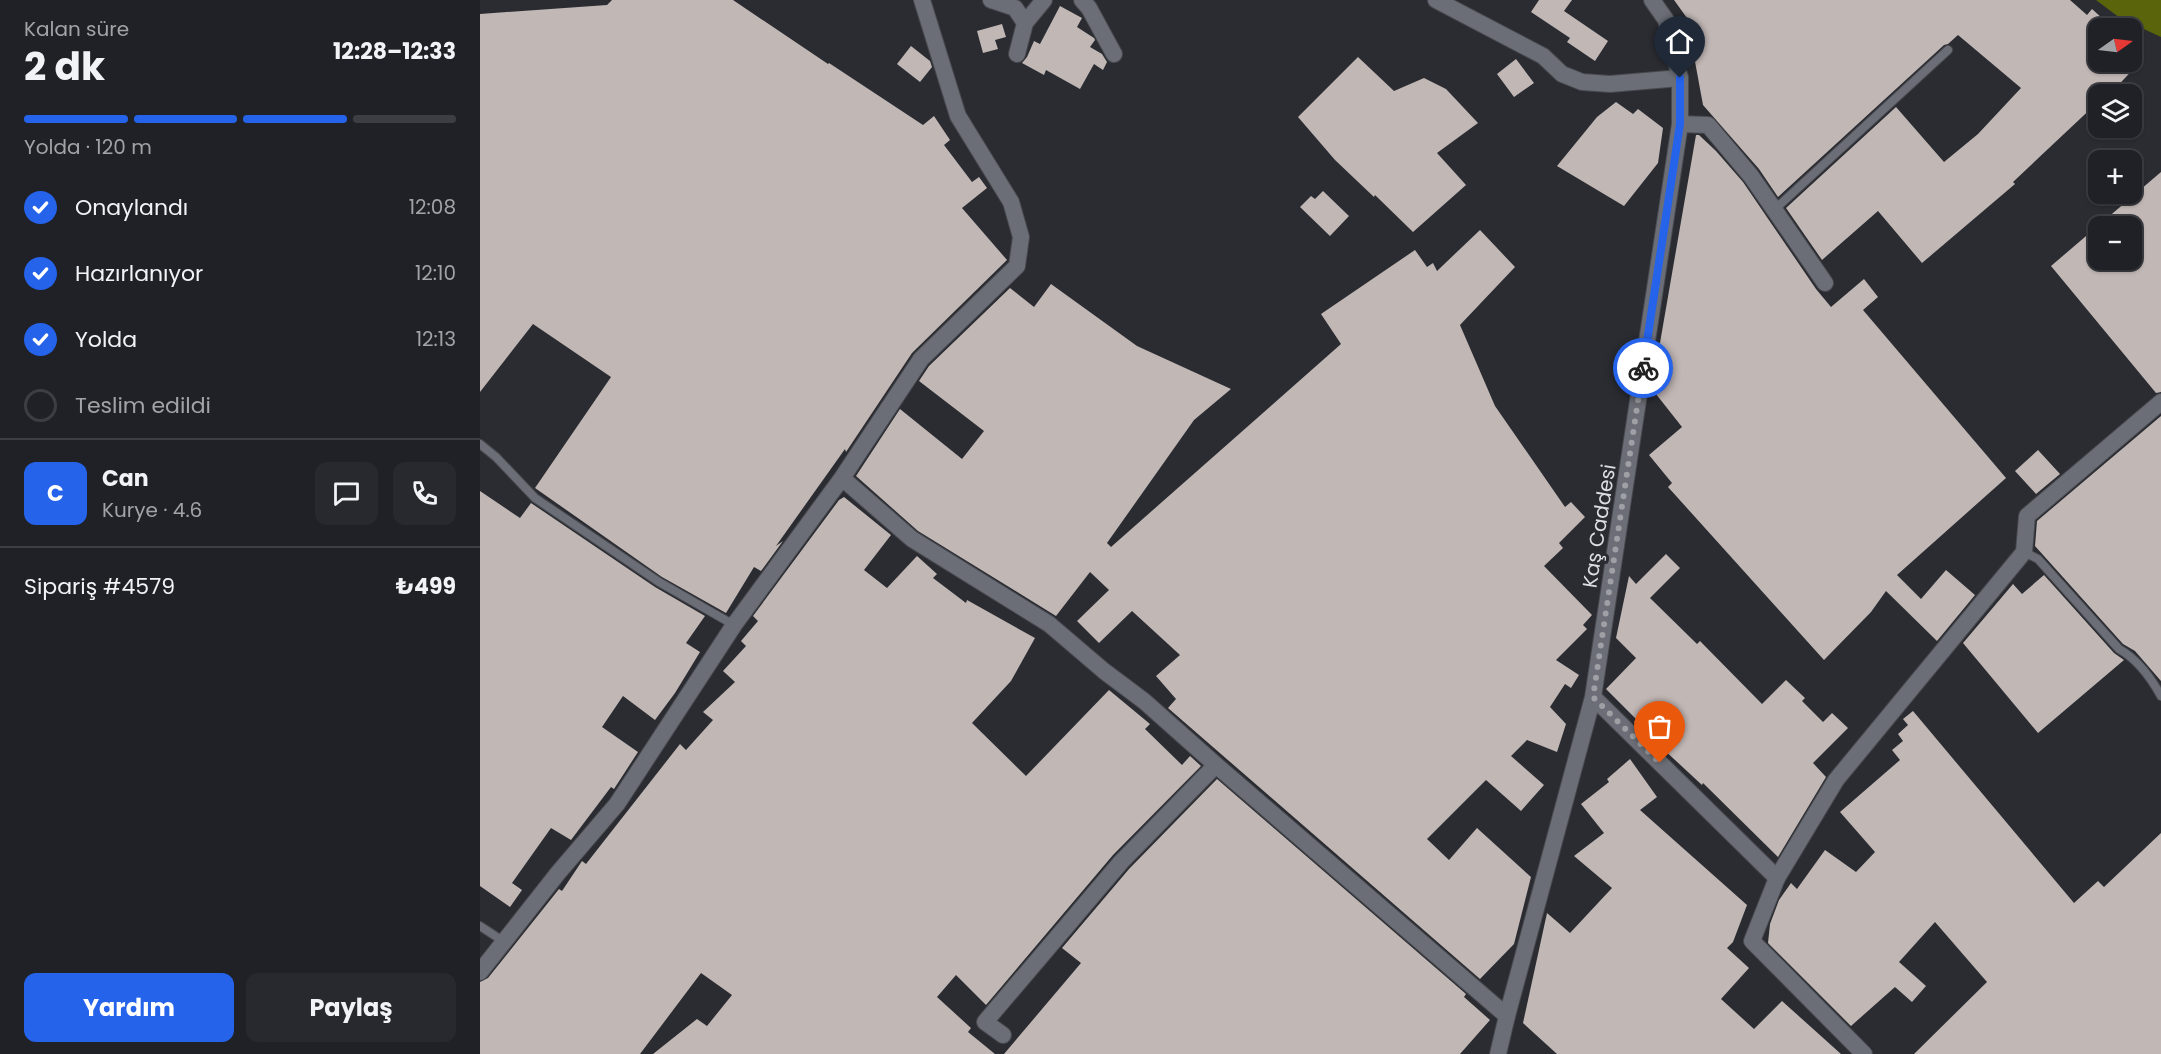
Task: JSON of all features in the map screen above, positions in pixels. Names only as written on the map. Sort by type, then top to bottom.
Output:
[{"type":"street","points":[[480,972],[558,873],[617,804],[734,625],[842,478],[921,360],[1017,266],[1022,237],[1011,202],[958,116],[922,0]]},
{"type":"street","points":[[991,0],[1015,8],[1025,23]]},
{"type":"street","points":[[1017,54],[1025,23],[1044,0]]},
{"type":"street","points":[[1082,0],[1089,8],[1114,54]]},
{"type":"street","points":[[1436,0],[1543,56],[1562,74],[1582,82],[1610,84],[1680,78]]},
{"type":"street","name":"Kaş Caddesi","points":[[1498,1054],[1593,697],[1680,124],[1680,78],[1666,20],[1652,0]]},
{"type":"street","points":[[1680,124],[1708,125],[1751,176],[1825,283]]},
{"type":"street","points":[[1864,1054],[1752,941],[1777,878],[1836,780],[2024,552],[2026,516],[2161,402]]},
{"type":"street","points":[[842,478],[912,538],[1049,624],[1104,671],[1144,701],[1507,1016]]},
{"type":"street","points":[[1593,697],[1777,878]]},
{"type":"street","points":[[1003,1035],[985,1022],[1121,862],[1216,765]]},
{"type":"lane","points":[[1774,210],[1948,50]]},
{"type":"lane","points":[[480,444],[496,457],[535,498],[659,582],[734,625]]},
{"type":"lane","points":[[2024,552],[2038,559],[2119,649],[2131,656],[2161,696]]},
{"type":"lane","points":[[480,926],[503,941]]},
{"type":"green space","points":[[2096,0],[2161,0],[2161,37],[2142,28],[2142,18],[2120,18]]},
{"type":"building","points":[[612,0],[733,0],[923,125],[934,116],[950,140],[944,145],[972,182],[979,177],[987,188],[962,208],[1007,260],[912,353],[846,452],[845,449],[776,546],[783,541],[761,571],[754,567],[726,613],[662,577],[535,488],[611,377],[533,324],[480,392],[480,14],[607,5]]},
{"type":"building","points":[[1539,0],[1572,0],[1564,11],[1608,41],[1595,61],[1567,42],[1570,38],[1531,12]]},
{"type":"building","points":[[1674,0],[2070,0],[2087,15],[2092,9],[2102,18],[2088,18],[2088,72],[2131,72],[2119,84],[2088,84],[2088,111],[2013,182],[2015,184],[1922,263],[1878,211],[1822,260],[1786,208],[1896,107],[1944,162],[1978,134],[2021,88],[1958,35],[1944,45],[1778,197],[1759,169],[1703,105],[1687,18]]},
{"type":"building","points":[[1060,6],[1082,18],[1077,27],[1094,38],[1090,47],[1102,54],[1107,62],[1103,70],[1094,64],[1080,89],[1046,70],[1044,75],[1022,63],[1034,41],[1040,44]]},
{"type":"building","points":[[1002,24],[1006,37],[995,40],[998,49],[983,53],[977,31]]},
{"type":"building","points":[[911,46],[930,61],[932,67],[920,82],[897,64]]},
{"type":"building","points":[[1358,57],[1394,91],[1424,78],[1446,89],[1478,123],[1437,153],[1466,185],[1413,232],[1335,160],[1298,117]]},
{"type":"building","points":[[1516,59],[1534,83],[1514,97],[1497,74]]},
{"type":"building","points":[[1616,102],[1633,114],[1638,109],[1663,128],[1658,163],[1624,206],[1557,166],[1597,117]]},
{"type":"building","points":[[1696,135],[1699,135],[1716,151],[1743,182],[1816,289],[1831,307],[1864,279],[1878,297],[1863,310],[2006,478],[1897,575],[1921,599],[1946,570],[1975,595],[1937,641],[1886,591],[1871,612],[1824,660],[1668,487],[1672,483],[1649,455],[1682,427],[1652,389]]},
{"type":"building","points":[[2161,172],[2161,392],[2156,393],[2051,266],[2088,234],[2088,270],[2142,270],[2142,216],[2110,216],[2124,204],[2142,204],[2142,188]]},
{"type":"building","points":[[1323,191],[1349,216],[1330,236],[1300,207],[1311,196],[1315,199]]},
{"type":"building","points":[[1480,230],[1515,267],[1460,325],[1495,406],[1565,507],[1571,502],[1585,517],[1559,543],[1563,548],[1544,566],[1592,615],[1583,625],[1587,629],[1556,660],[1579,675],[1571,688],[1565,684],[1550,707],[1566,724],[1557,752],[1527,740],[1511,756],[1544,785],[1521,811],[1486,780],[1427,839],[1449,860],[1477,828],[1531,877],[1514,944],[1480,979],[1168,708],[1176,699],[1156,676],[1180,655],[1132,611],[1099,643],[1077,621],[1109,590],[1090,572],[1056,616],[918,531],[856,476],[900,409],[962,459],[984,431],[919,381],[929,366],[1010,288],[1034,307],[1051,284],[1137,346],[1231,389],[1194,420],[1107,543],[1111,547],[1341,344],[1321,314],[1415,250],[1427,267],[1433,263],[1437,271]]},
{"type":"building","points":[[2161,416],[2161,681],[2135,651],[2123,644],[2035,546],[2037,521]]},
{"type":"building","points":[[2038,450],[2060,474],[2036,494],[2015,471]]},
{"type":"building","points":[[480,491],[520,518],[531,503],[655,587],[705,616],[686,643],[700,652],[655,720],[623,696],[602,727],[638,752],[614,789],[611,787],[571,840],[551,828],[512,883],[522,890],[510,907],[480,886]]},
{"type":"building","points":[[844,497],[891,535],[864,570],[887,588],[917,556],[937,574],[933,578],[966,603],[967,600],[1035,638],[1011,681],[972,723],[1026,776],[1109,690],[1150,724],[1145,729],[1182,765],[1190,756],[1201,766],[1113,855],[986,1005],[956,975],[937,997],[971,1028],[968,1032],[995,1054],[653,1054],[697,1019],[707,1026],[732,995],[701,973],[640,1054],[480,1054],[480,982],[488,978],[559,889],[562,891],[582,861],[586,864],[680,744],[686,750],[713,720],[703,712],[735,682],[723,671],[746,646],[741,641],[758,621],[753,616],[839,500]]},
{"type":"building","points":[[1666,554],[1680,568],[1650,598],[1697,644],[1700,641],[1762,704],[1786,680],[1805,698],[1802,701],[1823,722],[1832,713],[1848,728],[1813,763],[1826,777],[1778,857],[1703,783],[1702,785],[1634,722],[1636,719],[1606,689],[1636,658],[1616,638],[1629,576],[1636,584]]},
{"type":"building","points":[[2044,575],[2114,653],[2124,660],[2038,733],[1963,643],[2013,584],[2022,594]]},
{"type":"building","points":[[1913,711],[2074,903],[2098,881],[2104,887],[2161,833],[2161,1054],[1914,1054],[1987,982],[1935,922],[1899,962],[1926,986],[1912,1002],[1895,987],[1851,1026],[1768,943],[1770,924],[1779,900],[1791,883],[1797,889],[1825,850],[1856,872],[1875,852],[1840,812],[1900,760],[1892,750],[1903,741],[1898,734],[1908,725],[1903,719]]},
{"type":"building","points":[[1630,759],[1657,797],[1640,810],[1747,905],[1733,942],[1727,948],[1749,968],[1721,999],[1754,1029],[1782,1001],[1841,1054],[1557,1054],[1523,1023],[1547,913],[1570,933],[1612,888],[1574,856],[1604,833],[1581,804],[1609,782],[1607,779]]},
{"type":"building","points":[[1217,779],[1466,994],[1464,997],[1490,1020],[1460,1054],[1004,1054],[1081,963],[1062,948],[1129,869]]},
{"type":"way so far","points":[[1643,368],[1593,697],[1660,763]]},
{"type":"route","points":[[1643,368],[1680,124],[1680,78]]}]
